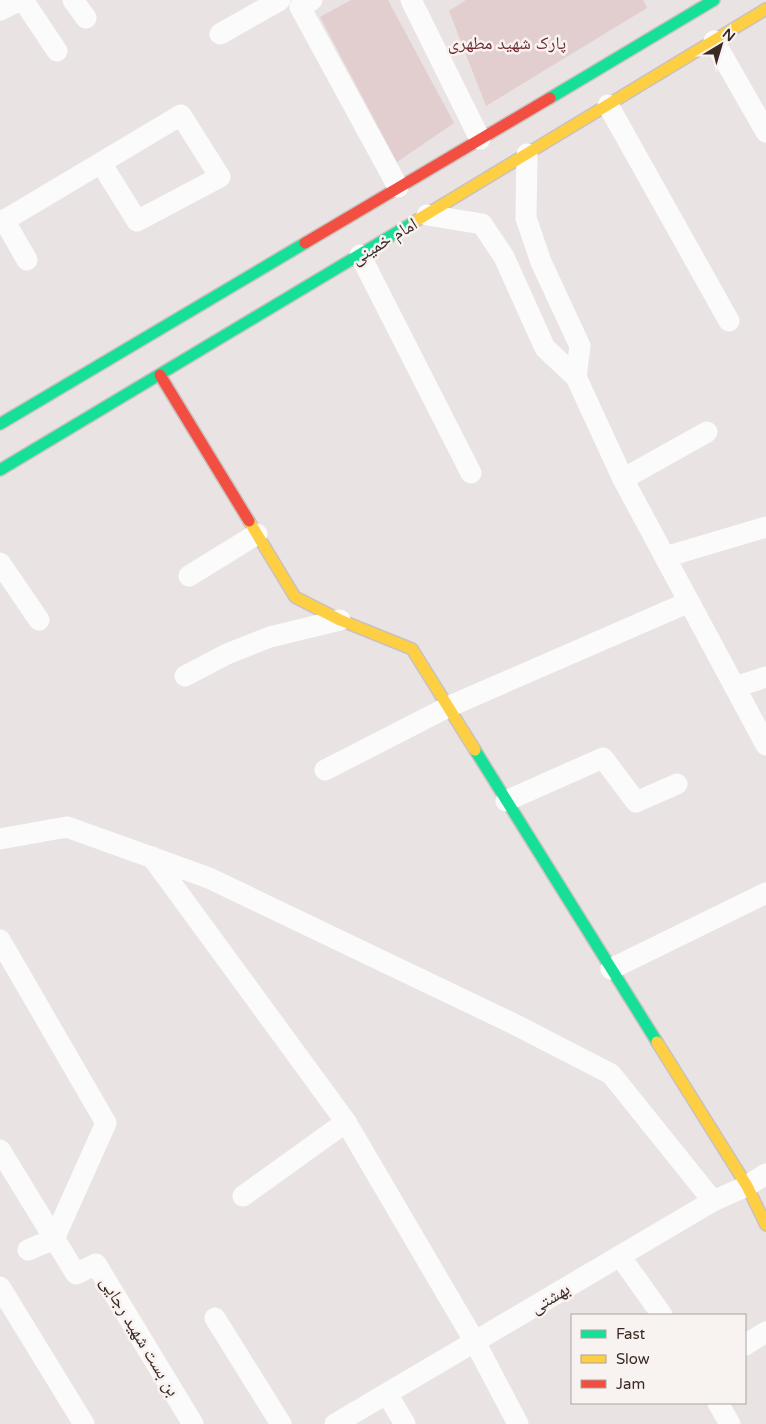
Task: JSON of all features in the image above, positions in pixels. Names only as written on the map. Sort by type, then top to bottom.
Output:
[{"type":"main road","points":[[690,0],[698,15]]},
{"type":"main road","points":[[0,424],[480,138],[698,15],[714,0]]},
{"type":"main road","name":"امام خمینی","points":[[0,470],[608,105],[712,38],[766,9]]},
{"type":"main road","points":[[160,375],[295,597],[340,620],[412,649],[747,1186],[766,1225]]},
{"type":"street","points":[[0,10],[22,0],[57,51]]},
{"type":"street","points":[[74,0],[86,18]]},
{"type":"street","points":[[220,34],[280,0]]},
{"type":"street","points":[[300,2],[398,187]]},
{"type":"street","points":[[415,2],[480,138]]},
{"type":"street","points":[[712,38],[766,132]]},
{"type":"street","points":[[608,105],[730,321]]},
{"type":"street","points":[[27,260],[2,222],[181,115],[220,177],[137,221],[101,163]]},
{"type":"street","points":[[527,154],[526,218],[541,262],[580,346],[576,377]]},
{"type":"street","points":[[426,215],[482,224],[504,257],[545,348],[576,377],[623,479],[766,745]]},
{"type":"street","points":[[360,255],[471,473]]},
{"type":"street","points":[[623,479],[707,432]]},
{"type":"street","points":[[665,557],[766,527]]},
{"type":"street","points":[[189,576],[257,534]]},
{"type":"street","points":[[0,564],[39,620]]},
{"type":"street","points":[[325,770],[448,707],[689,602]]},
{"type":"street","points":[[185,676],[227,654],[270,637],[340,620]]},
{"type":"street","points":[[735,687],[766,676]]},
{"type":"street","points":[[506,801],[603,758],[636,802],[677,784]]},
{"type":"street","points":[[0,839],[67,827],[152,857],[209,878],[512,1023],[611,1074],[713,1201]]},
{"type":"street","points":[[152,857],[346,1122],[475,1342],[518,1424]]},
{"type":"street","points":[[611,969],[766,893]]},
{"type":"street","points":[[0,940],[106,1123],[54,1238],[28,1250]]},
{"type":"street","points":[[243,1196],[346,1122]]},
{"type":"street","name":"بن بست شهید رجایی","points":[[0,1150],[76,1274],[96,1264],[193,1424]]},
{"type":"street","name":"بهشتی","points":[[335,1424],[713,1201],[747,1186],[766,1174]]},
{"type":"street","points":[[620,1256],[661,1314]]},
{"type":"street","points":[[0,1287],[84,1424]]},
{"type":"street","points":[[215,1318],[281,1424]]},
{"type":"street","points":[[746,1344],[766,1332]]},
{"type":"street","points":[[387,1394],[405,1424]]},
{"type":"street","points":[[719,1404],[730,1424]]},
{"type":"green space","points":[[351,0],[388,0],[454,123],[397,162],[320,17]]},
{"type":"green space","name":"پارک شهید مطهری","points":[[466,0],[643,0],[647,8],[486,106],[449,11]]},
{"type":"traffic: fast","points":[[550,98],[714,0]]},
{"type":"traffic: fast","points":[[0,470],[414,222]]},
{"type":"traffic: fast","points":[[0,424],[305,243]]},
{"type":"traffic: fast","points":[[475,750],[657,1042]]},
{"type":"traffic: slow","points":[[414,222],[766,9]]},
{"type":"traffic: slow","points":[[249,521],[295,597],[340,620],[412,649],[475,750]]},
{"type":"traffic: slow","points":[[657,1042],[747,1186],[766,1225]]},
{"type":"traffic: jam","points":[[305,243],[550,98]]},
{"type":"traffic: jam","points":[[160,375],[249,521]]}]
